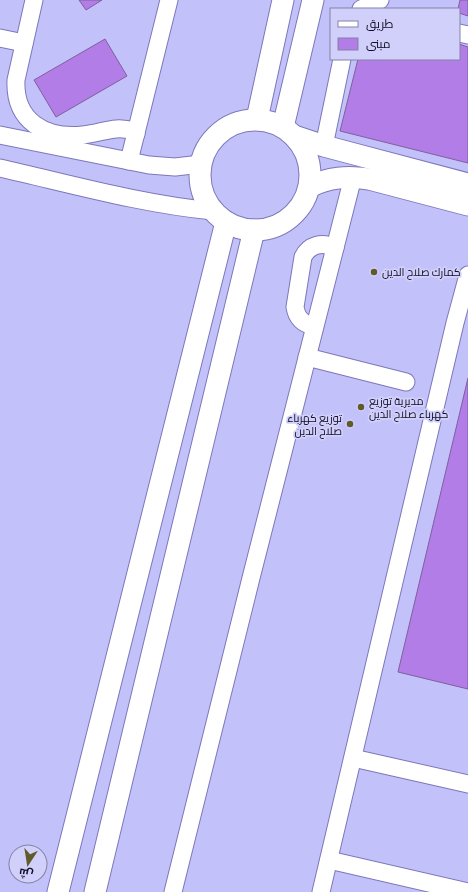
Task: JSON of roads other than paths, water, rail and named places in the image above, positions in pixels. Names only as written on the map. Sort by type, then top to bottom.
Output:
[{"type":"main road","points":[[257,120],[283,0]]},
{"type":"main road","points":[[288,131],[313,0]]},
{"type":"main road","points":[[288,131],[303,147],[308,160],[311,174],[309,187],[304,202],[289,218],[269,228],[254,230],[240,228],[220,216],[206,201],[200,176],[201,164],[205,151],[213,139],[222,130],[234,124],[248,120],[274,123],[288,131],[333,149],[468,184]]},
{"type":"main road","points":[[333,149],[336,152],[329,161],[329,166],[331,172],[336,175],[369,179],[468,205]]},
{"type":"main road","points":[[309,187],[319,182],[347,177]]},
{"type":"main road","points":[[58,892],[220,216]]},
{"type":"main road","points":[[95,892],[254,230]]},
{"type":"street","points":[[34,0],[18,69],[15,91],[17,102],[28,120],[37,127],[59,134],[83,135],[116,128],[134,131],[136,134]]},
{"type":"street","points":[[129,161],[169,0]]},
{"type":"street","points":[[363,8],[380,0]]},
{"type":"street","points":[[0,38],[24,43]]},
{"type":"street","points":[[333,149],[342,60]]},
{"type":"street","points":[[0,135],[162,167],[201,164]]},
{"type":"street","points":[[0,168],[153,203],[220,216]]},
{"type":"street","points":[[174,892],[198,788],[335,248],[347,177]]},
{"type":"street","points":[[314,326],[305,324],[301,321],[295,308],[303,257],[305,252],[314,246],[324,244],[335,248]]},
{"type":"street","points":[[321,892],[353,758],[462,325],[468,275]]},
{"type":"street","points":[[307,357],[406,382]]},
{"type":"street","points":[[353,758],[468,784]]},
{"type":"street","points":[[329,860],[468,892]]},
{"type":"place","name":"كمارك صلاح الدين","points":[[374,272]]},
{"type":"place","name":"مديرية توزيع كهرباء صلاح الدين","points":[[361,407]]},
{"type":"place","name":"توزيع كهرباء صلاح الدين","points":[[350,424]]}]
